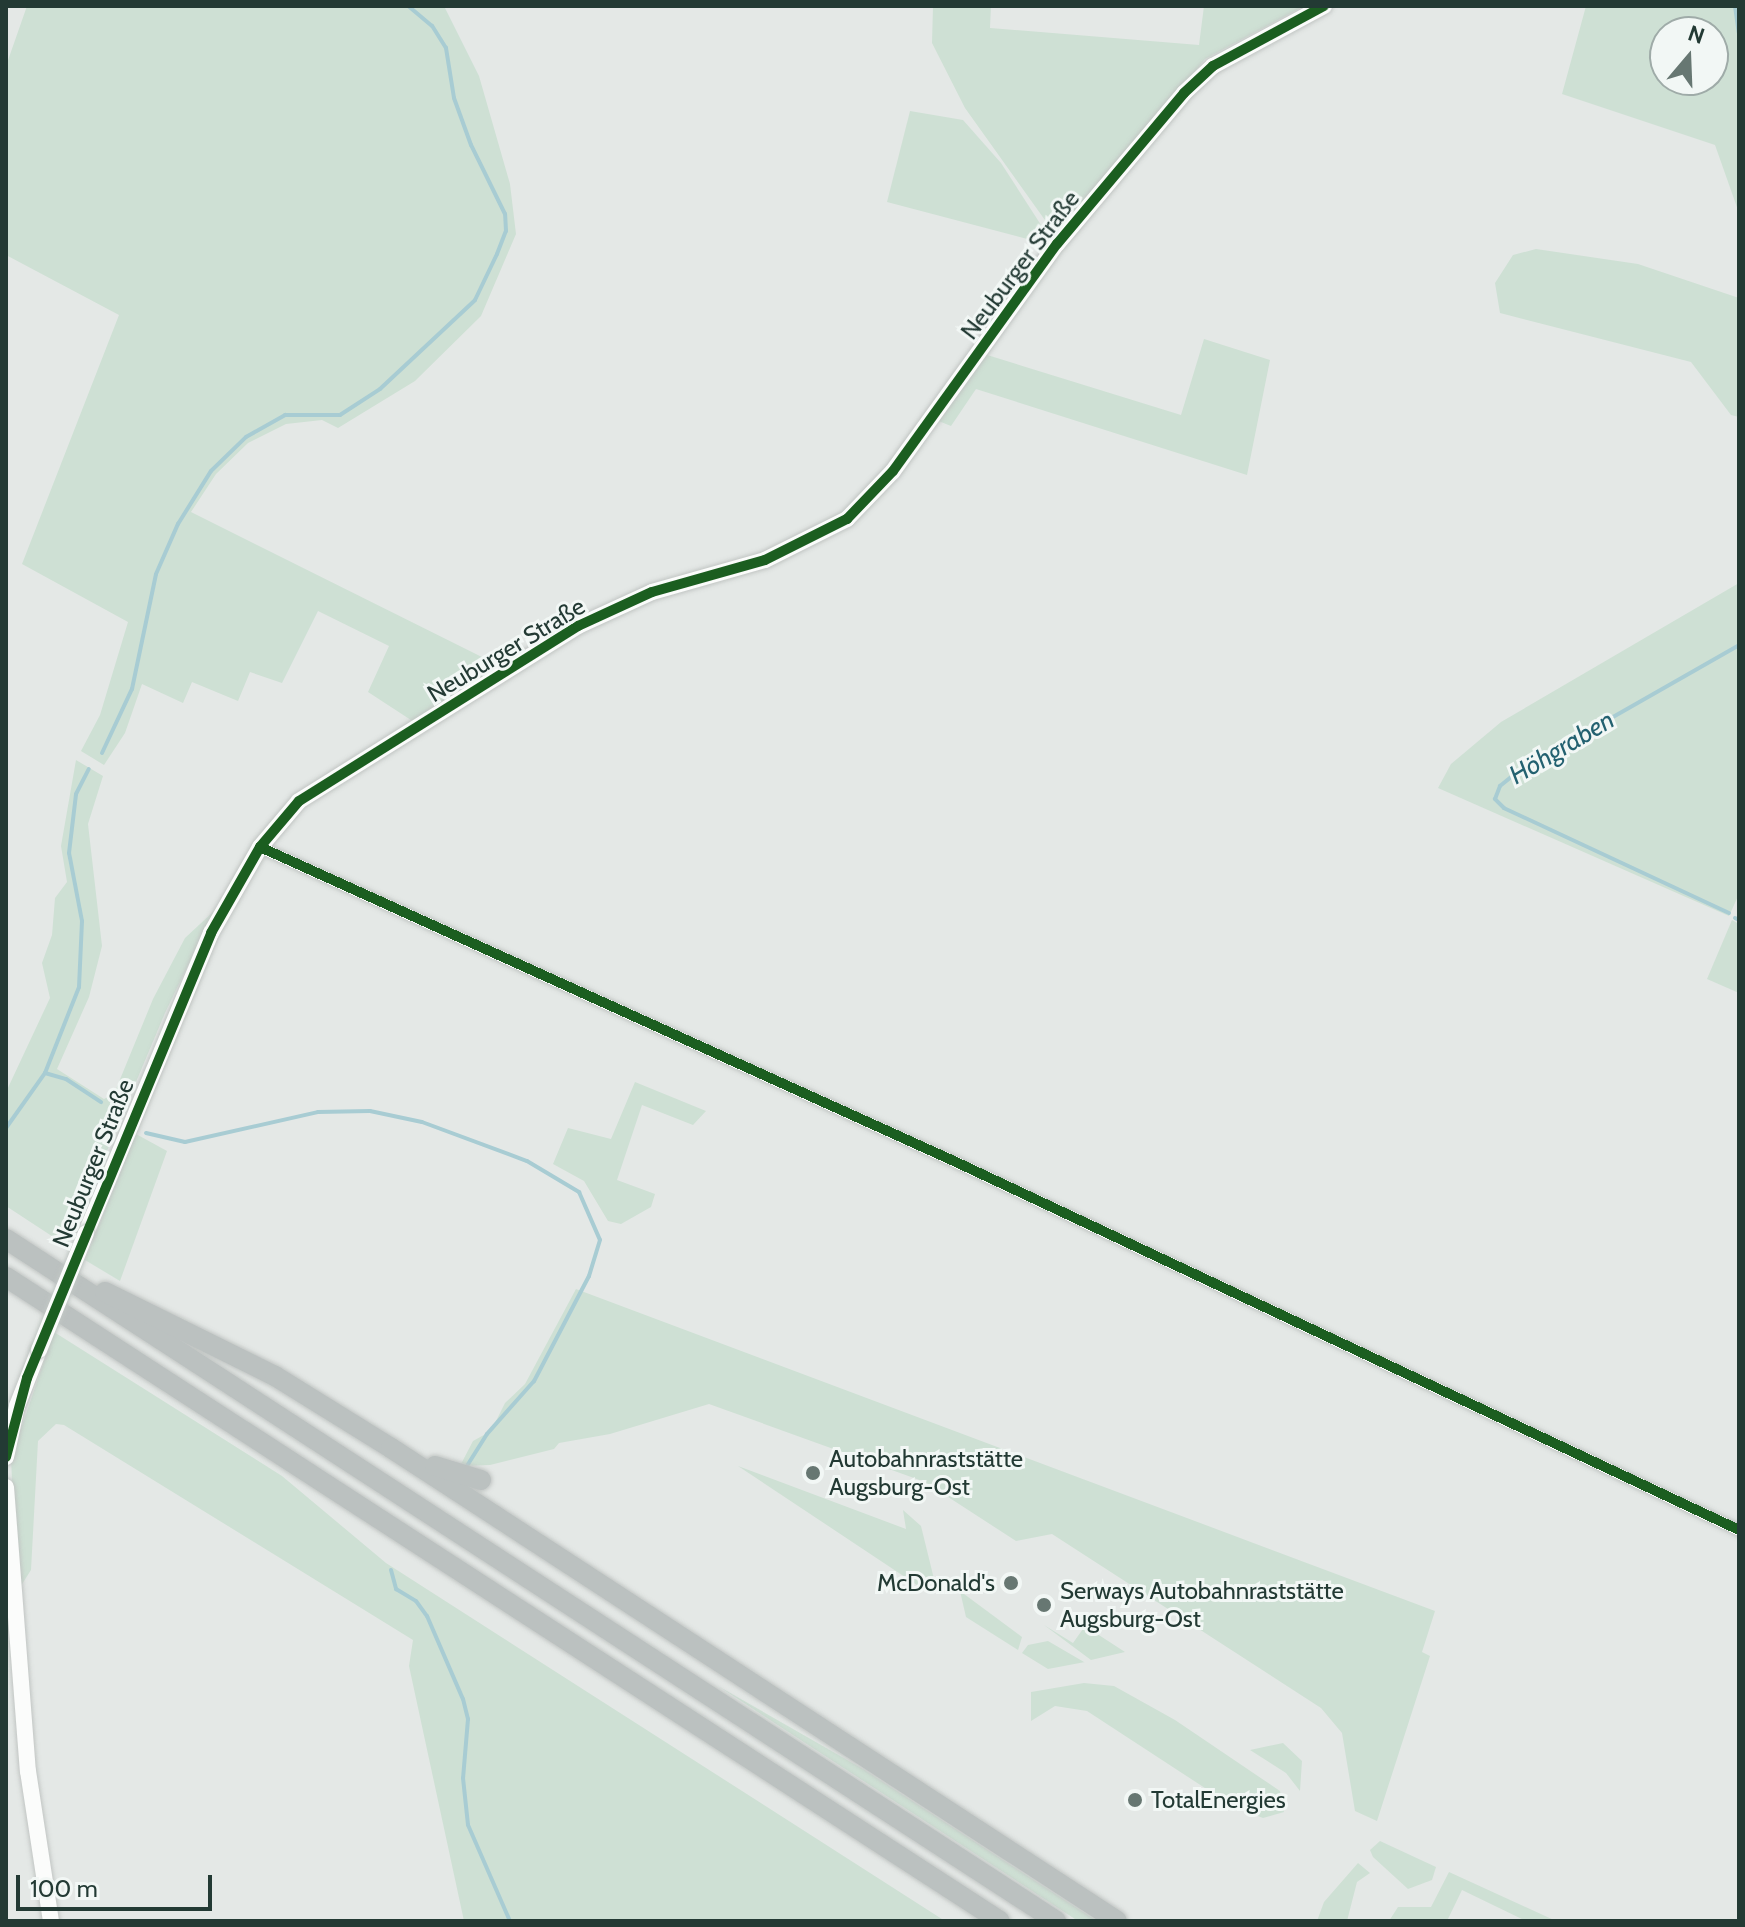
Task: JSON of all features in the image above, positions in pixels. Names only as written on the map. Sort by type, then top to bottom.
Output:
[{"type":"highway","points":[[6,1239],[1056,1921]]},
{"type":"highway","points":[[57,1272],[205,1339],[391,1448],[1117,1921]]},
{"type":"highway","points":[[6,1277],[1000,1921]]},
{"type":"highway","points":[[391,1448],[416,1454],[447,1473],[481,1480]]},
{"type":"highway","points":[[925,1873],[985,1921]]},
{"type":"street","name":"Neuburger Straße","points":[[6,1457],[17,1406],[211,933],[260,847],[299,801],[578,626],[652,592],[765,560],[847,519],[893,471],[1057,244],[1184,93],[1213,66],[1324,6]]},
{"type":"street","points":[[260,847],[956,1162],[1739,1530]]},
{"type":"street","points":[[6,1487],[28,1771],[51,1921]]},
{"type":"green space","points":[[27,6],[445,8],[479,76],[510,184],[516,234],[481,316],[415,381],[338,428],[322,420],[286,424],[248,443],[216,474],[191,512],[504,668],[414,722],[368,692],[389,646],[318,611],[282,683],[250,672],[238,701],[192,682],[183,703],[142,684],[125,733],[104,765],[81,751],[100,715],[128,622],[22,564],[119,315],[6,255],[6,66]]},
{"type":"green space","points":[[933,6],[991,6],[990,28],[1199,45],[1204,6],[1304,6],[1205,59],[1057,237],[965,108],[932,43]]},
{"type":"green space","points":[[1586,6],[1739,6],[1739,213],[1715,145],[1562,94]]},
{"type":"green space","points":[[910,111],[963,120],[1001,163],[1052,242],[1050,245],[887,202]]},
{"type":"green space","points":[[1536,249],[1638,264],[1739,298],[1739,417],[1731,415],[1691,362],[1500,313],[1495,283],[1513,255]]},
{"type":"green space","points":[[1204,339],[1270,360],[1247,475],[976,389],[951,426],[936,420],[984,354],[1181,415]]},
{"type":"green space","points":[[1739,583],[1739,894],[1729,916],[1438,788],[1451,764],[1501,722]]},
{"type":"green space","points":[[76,760],[103,776],[88,824],[102,946],[89,997],[57,1069],[104,1099],[114,1094],[153,999],[185,938],[214,911],[165,1013],[67,1246],[6,1206],[6,1092],[50,998],[42,963],[52,935],[55,898],[67,882],[61,846]]},
{"type":"green space","points":[[1732,920],[1739,924],[1739,993],[1707,979]]},
{"type":"green space","points":[[635,1082],[706,1111],[693,1125],[642,1105],[617,1180],[655,1194],[651,1207],[621,1224],[608,1221],[584,1181],[553,1164],[568,1128],[611,1139]]},
{"type":"green space","points":[[136,1134],[167,1151],[120,1281],[85,1260]]},
{"type":"green space","points":[[576,1289],[1435,1611],[1422,1652],[1430,1656],[1377,1821],[1355,1811],[1342,1733],[1321,1708],[1052,1534],[1016,1541],[925,1482],[709,1404],[610,1434],[559,1443],[554,1449],[490,1465],[460,1466],[473,1441],[491,1431],[505,1403],[525,1384]]},
{"type":"green space","points":[[54,1332],[282,1476],[386,1563],[945,1921],[464,1921],[409,1666],[413,1640],[64,1425],[56,1424],[38,1441],[31,1570],[17,1592],[11,1458]]},
{"type":"green space","points":[[738,1466],[906,1529],[903,1510],[921,1526],[934,1579],[917,1585]]},
{"type":"green space","points":[[960,1591],[1022,1637],[1018,1650],[966,1617]]},
{"type":"green space","points":[[1044,1625],[1073,1643],[1085,1626],[1125,1652],[1091,1660]]},
{"type":"green space","points":[[1048,1641],[1085,1662],[1048,1669],[1022,1653],[1028,1645]]},
{"type":"green space","points":[[1084,1683],[1114,1686],[1175,1720],[1280,1791],[1284,1812],[1263,1818],[1234,1807],[1087,1711],[1055,1706],[1031,1721],[1031,1692]]},
{"type":"green space","points":[[718,1686],[863,1769],[1097,1921],[1078,1921]]},
{"type":"green space","points":[[1283,1743],[1302,1761],[1300,1791],[1286,1773],[1250,1750]]},
{"type":"green space","points":[[1380,1841],[1436,1867],[1432,1880],[1408,1889],[1373,1857],[1370,1850]]},
{"type":"green space","points":[[1358,1863],[1370,1873],[1357,1882],[1347,1921],[1317,1921],[1324,1902]]},
{"type":"green space","points":[[1449,1872],[1556,1921],[1526,1921],[1462,1890],[1447,1921],[1389,1921],[1398,1907],[1431,1907]]},
{"type":"waterway","points":[[102,753],[132,689],[156,574],[178,524],[211,471],[246,437],[285,415],[340,415],[380,389],[475,300],[497,254],[506,231],[505,214],[471,145],[454,98],[446,48],[432,26],[408,6]]},
{"type":"waterway","name":"Höhgraben","points":[[1735,6],[1739,33]]},
{"type":"waterway","name":"Höhgraben","points":[[1729,913],[1504,808],[1495,799],[1500,786],[1520,770],[1739,645]]},
{"type":"waterway","points":[[6,1128],[45,1073],[79,987],[82,921],[69,853],[76,794],[89,769]]},
{"type":"waterway","name":"Höhgraben","points":[[1735,918],[1739,920]]},
{"type":"waterway","points":[[45,1073],[66,1079],[101,1102]]},
{"type":"waterway","points":[[146,1133],[185,1142],[318,1112],[370,1111],[422,1122],[527,1161],[579,1192],[600,1240],[589,1276],[534,1381],[487,1434],[465,1469]]},
{"type":"waterway","points":[[391,1570],[396,1589],[416,1601],[427,1616],[463,1699],[468,1719],[463,1778],[468,1825],[510,1921]]},
{"type":"cycle path","points":[[6,1457],[27,1378],[211,933],[260,847],[299,801],[578,626],[652,592],[765,560],[847,519],[893,471],[1057,244],[1184,93],[1213,66],[1324,6]]},
{"type":"cycle path","points":[[260,847],[956,1162],[1739,1530]]},
{"type":"place","name":"Autobahnraststätte Augsburg-Ost","points":[[813,1473]]},
{"type":"place","name":"McDonald's","points":[[1011,1583]]},
{"type":"place","name":"Serways Autobahnraststätte Augsburg-Ost","points":[[1044,1605]]},
{"type":"place","name":"TotalEnergies","points":[[1135,1800]]}]
